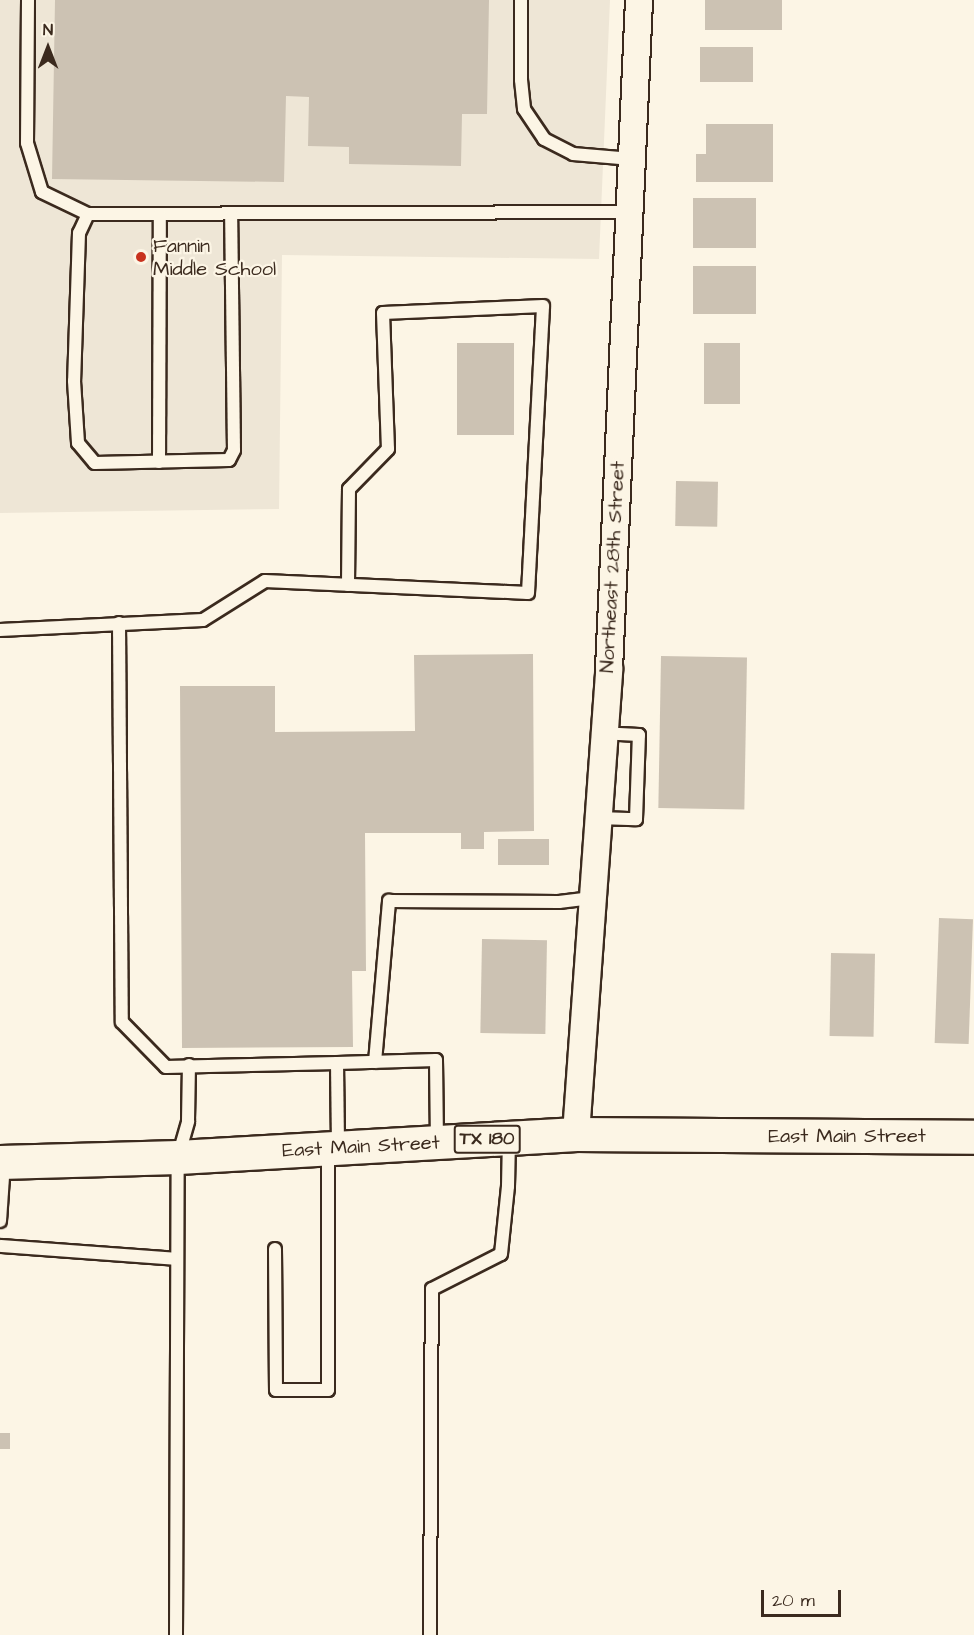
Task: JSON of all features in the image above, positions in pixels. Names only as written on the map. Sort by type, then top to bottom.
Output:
[{"type":"main road","name":"East Main Street","points":[[2,1162],[178,1157],[576,1134],[974,1137]]},
{"type":"street","name":"Northeast 28th Street","points":[[576,1134],[604,733],[639,0]]},
{"type":"lane","points":[[28,0],[27,143],[42,192],[88,214],[629,212]]},
{"type":"lane","points":[[521,0],[520,80],[524,110],[544,139],[573,154],[632,159]]},
{"type":"lane","points":[[88,214],[79,233],[74,381],[78,443],[95,463],[229,460],[234,450],[231,213]]},
{"type":"lane","points":[[159,462],[160,214]]},
{"type":"lane","points":[[0,630],[203,620],[265,581],[348,585],[528,593],[543,306],[383,313],[388,449],[349,489],[348,585]]},
{"type":"lane","points":[[119,623],[122,1022],[166,1067],[436,1060],[437,1142]]},
{"type":"lane","points":[[598,818],[636,819],[639,735],[604,733]]},
{"type":"lane","points":[[375,1062],[389,901],[559,902],[592,898]]},
{"type":"lane","points":[[275,1249],[276,1390],[328,1390],[337,1063]]},
{"type":"lane","points":[[176,1635],[178,1157],[188,1121],[189,1065]]},
{"type":"lane","points":[[430,1635],[432,1289],[501,1254],[508,1186],[509,1138]]},
{"type":"lane","points":[[0,1221],[2,1162]]},
{"type":"lane","points":[[0,1246],[176,1259]]},
{"type":"shaded area","name":"Fannin Middle School","points":[[0,0],[610,0],[599,259],[282,255],[279,509],[0,513]]},
{"type":"building","points":[[55,0],[489,0],[487,114],[462,114],[461,166],[349,164],[349,147],[308,146],[309,97],[286,96],[284,182],[52,179]]},
{"type":"building","points":[[705,0],[782,0],[782,30],[705,30]]},
{"type":"building","points":[[700,47],[753,47],[753,82],[700,82]]},
{"type":"building","points":[[706,124],[773,124],[773,182],[696,182],[696,154],[706,154]]},
{"type":"building","points":[[693,198],[756,198],[756,248],[693,248]]},
{"type":"building","points":[[693,266],[756,266],[756,314],[693,314]]},
{"type":"building","points":[[457,343],[514,343],[514,435],[457,435]]},
{"type":"building","points":[[704,343],[740,343],[740,404],[704,404]]},
{"type":"building","points":[[676,481],[718,482],[717,527],[675,526]]},
{"type":"building","points":[[533,654],[534,831],[484,832],[484,849],[461,849],[461,833],[365,833],[366,971],[352,971],[353,1047],[182,1048],[180,686],[275,686],[275,732],[415,731],[414,655]]},
{"type":"building","points":[[661,656],[747,658],[744,809],[658,808]]},
{"type":"building","points":[[498,839],[549,839],[549,865],[498,865]]},
{"type":"building","points":[[939,918],[973,919],[969,1044],[935,1043]]},
{"type":"building","points":[[482,939],[547,940],[545,1034],[480,1033]]},
{"type":"building","points":[[831,953],[875,954],[874,1037],[830,1036]]},
{"type":"building","points":[[0,1433],[10,1433],[10,1449],[0,1449]]},
{"type":"place","name":"Fannin Middle School","points":[[141,257]]}]
